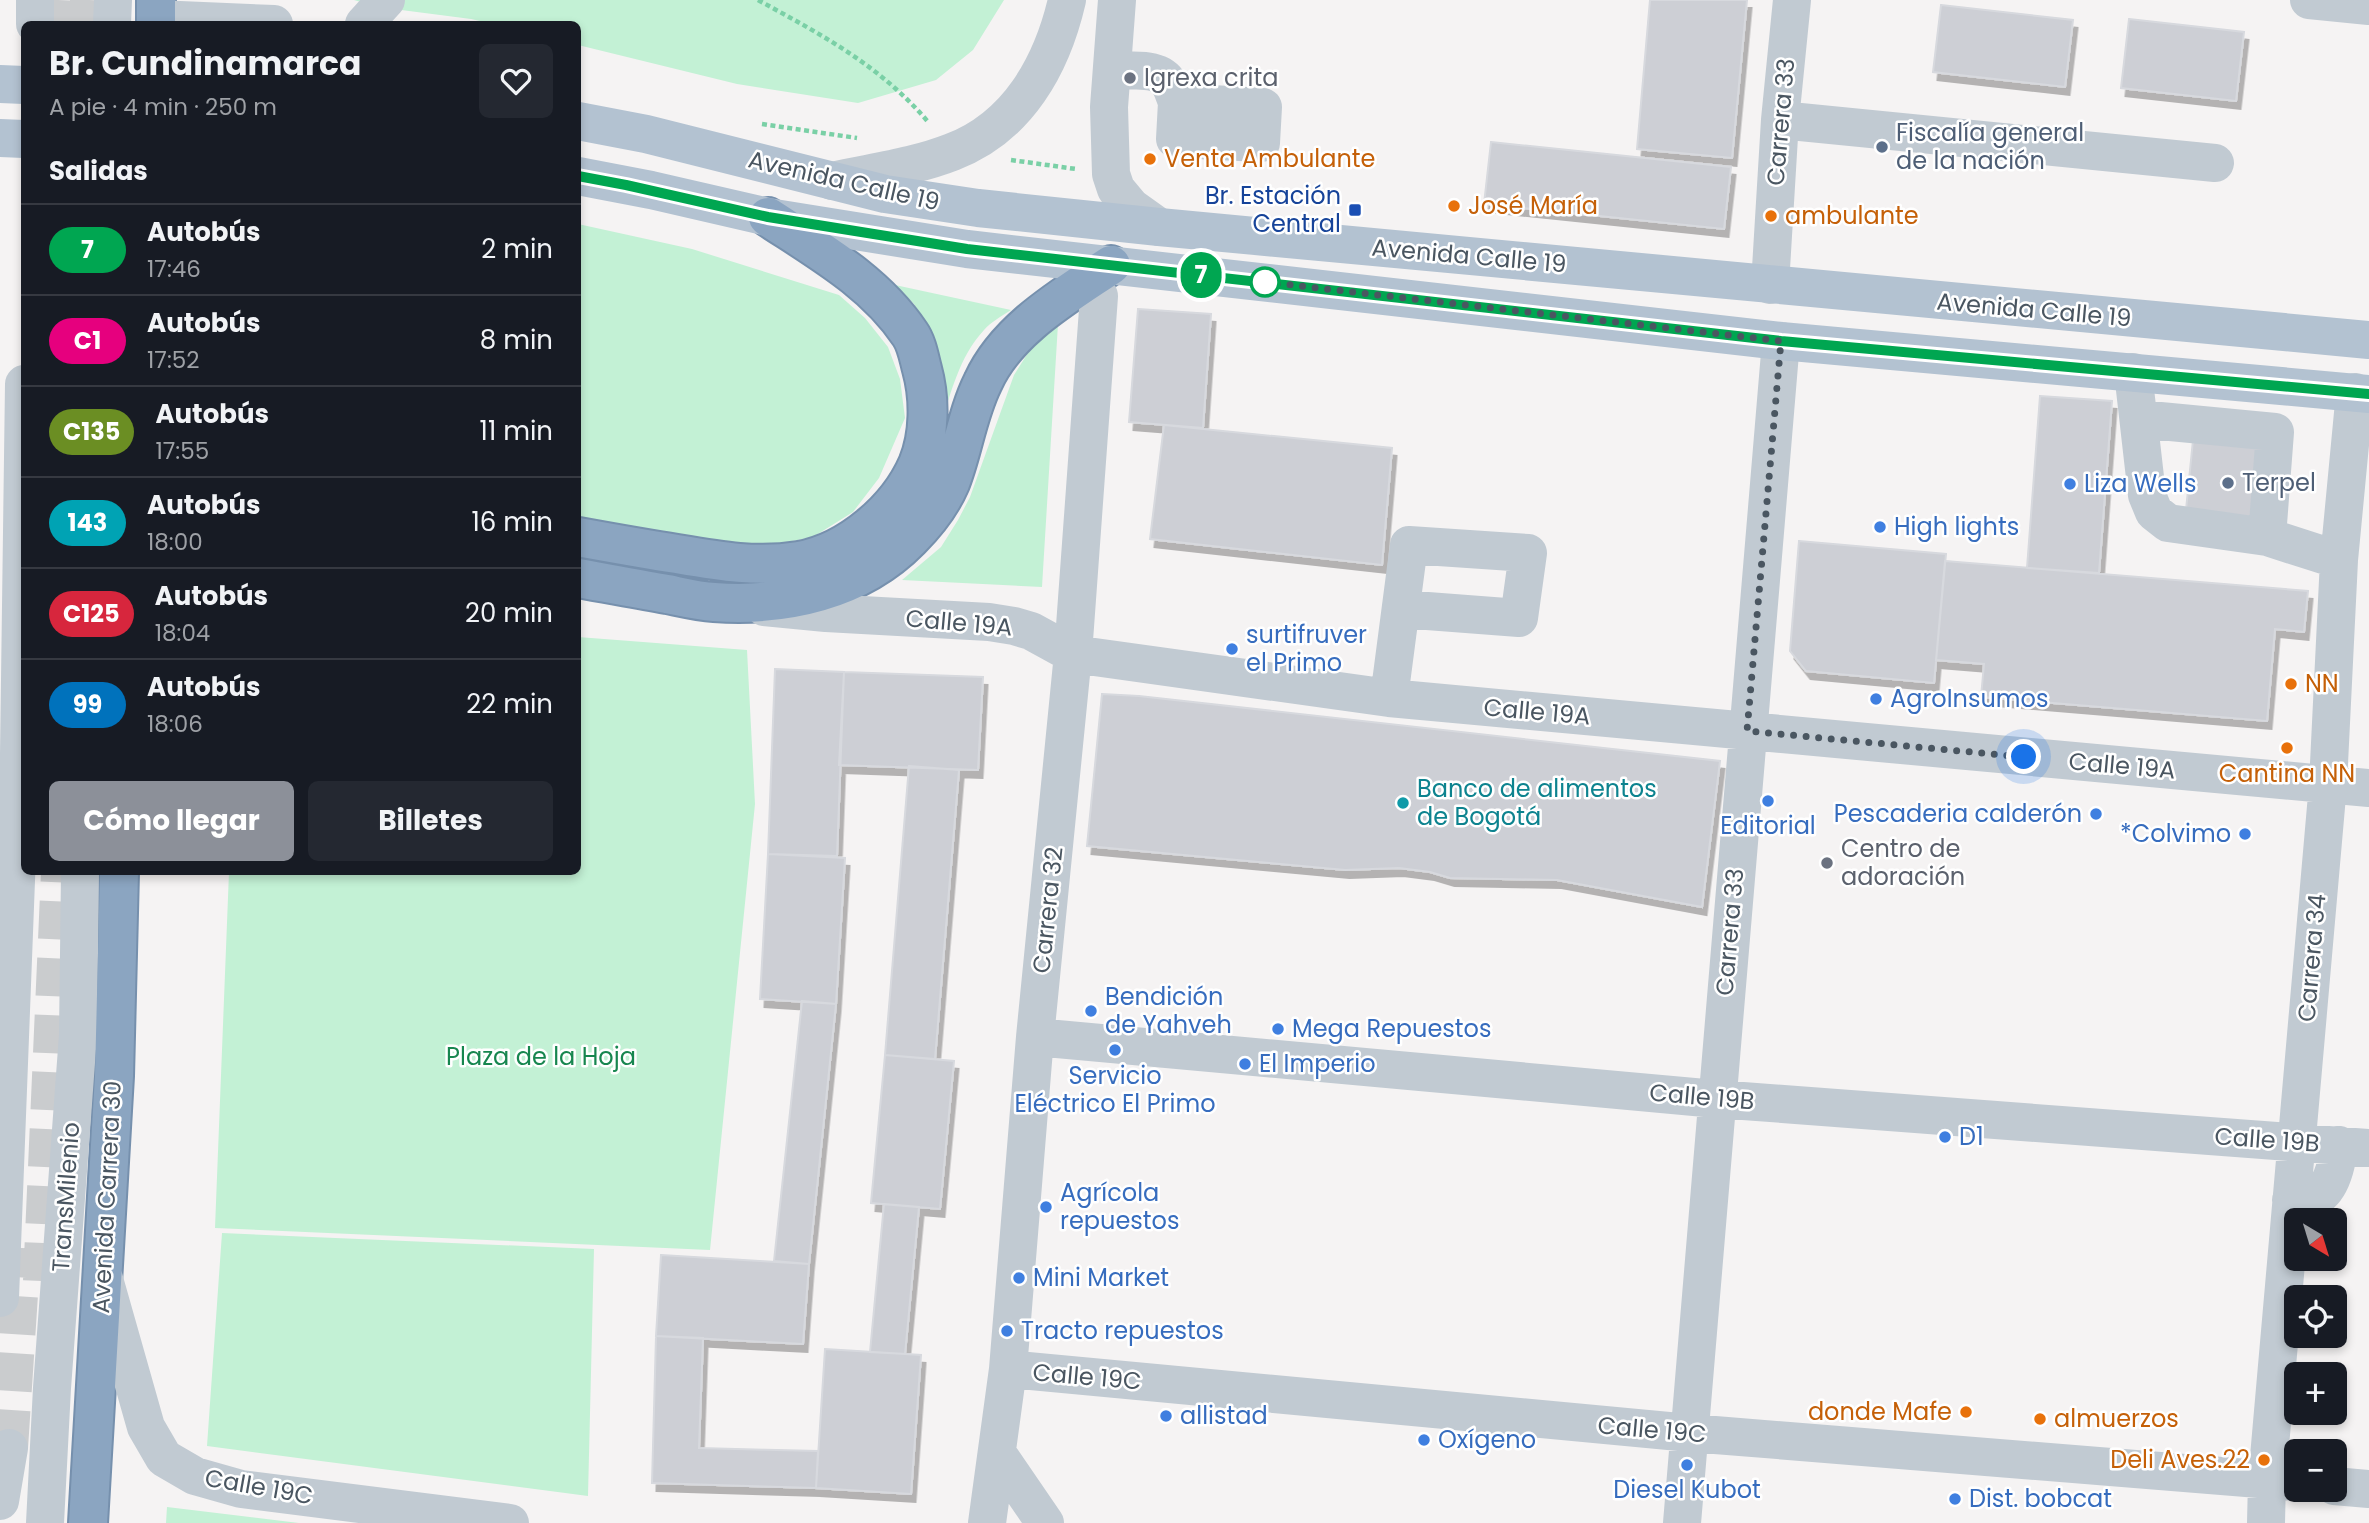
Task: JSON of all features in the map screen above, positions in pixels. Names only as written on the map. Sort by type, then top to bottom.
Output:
[{"type":"highway","points":[[581,538],[729,563],[759,565],[801,561],[842,546],[869,526],[897,498],[918,463],[927,427],[927,403],[924,379],[913,338],[890,306],[858,277],[768,217]]},
{"type":"highway","points":[[581,579],[713,602],[753,602],[821,593],[846,584],[878,566],[899,550],[928,520],[949,484],[983,381],[998,355],[1050,306],[1105,280]]},
{"type":"highway","name":"Avenida Carrera 30","points":[[88,1523],[114,1076],[119,875]]},
{"type":"main road","points":[[0,84],[21,85]]},
{"type":"main road","name":"Avenida Calle 19","points":[[581,122],[646,134],[832,181],[925,201],[1159,227],[2369,340]]},
{"type":"main road","points":[[0,138],[21,139]]},
{"type":"main road","name":"Avenida Calle 19","points":[[581,177],[768,217],[967,249],[1105,280],[2362,393]]},
{"type":"street","points":[[34,0],[34,21]]},
{"type":"street","points":[[112,21],[113,0]]},
{"type":"street","points":[[367,21],[386,0]]},
{"type":"street","points":[[832,181],[923,161],[954,152],[979,139],[1012,113],[1034,86],[1051,55],[1067,0]]},
{"type":"street","points":[[1117,0],[1109,107],[1111,174],[1116,189],[1131,207],[1159,227]]},
{"type":"street","name":"Carrera 33","points":[[1770,285],[1780,120],[1792,0]]},
{"type":"street","points":[[2309,0],[2369,6]]},
{"type":"street","points":[[156,14],[239,21]]},
{"type":"street","points":[[1112,69],[1161,75],[1168,81],[1177,102]]},
{"type":"street","points":[[1780,120],[2215,163]]},
{"type":"street","name":"Carrera 32","points":[[987,1523],[1008,1369],[1035,1037],[1073,654],[1105,280]]},
{"type":"street","name":"Carrera 33","points":[[1682,1523],[1781,341]]},
{"type":"street","points":[[2133,372],[2147,495],[2154,512],[2168,523],[2267,537],[2339,560]]},
{"type":"street","name":"Carrera 34","points":[[2266,1523],[2282,1481],[2295,1142],[2328,784],[2339,560],[2362,393]]},
{"type":"street","points":[[2139,419],[2275,432],[2267,537]]},
{"type":"street","name":"Calle 19A","points":[[713,602],[826,614],[1002,624],[1031,631],[1073,654],[1389,698],[2369,788]]},
{"type":"street","points":[[0,1298],[18,828],[21,606]]},
{"type":"street","points":[[1389,698],[1401,609]]},
{"type":"street","name":"TransMilenio","points":[[45,1523],[52,1388],[78,1035],[80,875]]},
{"type":"street","name":"Calle 19B","points":[[1035,1037],[1716,1099],[2354,1147]]},
{"type":"street","points":[[2291,1200],[2309,1200],[2322,1190],[2354,1147]]},
{"type":"street","name":"Calle 19C","points":[[103,1274],[145,1427],[164,1458],[195,1476],[241,1489],[510,1523]]},
{"type":"street","name":"Calle 19C","points":[[1008,1369],[1690,1433],[2282,1481]]},
{"type":"street","points":[[0,1501],[20,1449],[36,1523]]},
{"type":"street","points":[[997,1453],[1045,1523]]},
{"type":"street","points":[[2347,1487],[2369,1489]]},
{"type":"path","points":[[758,0],[841,46],[884,77],[954,152]]},
{"type":"path","points":[[752,123],[860,138]]},
{"type":"path","points":[[1006,159],[1111,174]]},
{"type":"green space","points":[[354,0],[1004,0],[973,50],[936,80],[858,103],[737,84],[581,46],[581,21],[480,21],[378,7]]},
{"type":"green space","points":[[581,225],[692,249],[839,295],[865,318],[888,347],[900,379],[905,418],[879,478],[853,512],[813,537],[766,546],[704,542],[581,522]]},
{"type":"green space","points":[[895,285],[1011,310],[987,327],[968,352],[940,427],[932,335],[914,304]]},
{"type":"green space","points":[[1058,324],[1042,587],[902,580],[941,547],[958,520],[970,497],[1014,375],[1033,345]]},
{"type":"green space","name":"Plaza de la Hoja","points":[[581,637],[747,650],[755,804],[710,1250],[215,1228],[229,875],[581,875]]},
{"type":"green space","points":[[222,1233],[594,1249],[588,1496],[207,1446]]},
{"type":"green space","points":[[167,1507],[299,1523],[166,1523]]},
{"type":"building","points":[[1650,0],[1747,0],[1732,158],[1637,149]]},
{"type":"building","points":[[1941,5],[2073,20],[2065,87],[1933,72]]},
{"type":"building","points":[[2129,19],[2244,32],[2236,101],[2121,88]]},
{"type":"building","points":[[1491,142],[1731,167],[1724,229],[1484,204]]},
{"type":"building","points":[[1138,309],[1211,314],[1203,428],[1129,422]]},
{"type":"building","name":"Liza Wells","points":[[2040,396],[2112,401],[2099,573],[2027,568]]},
{"type":"building","points":[[1164,425],[1392,448],[1382,565],[1150,539]]},
{"type":"building","name":"Terpel","points":[[2193,440],[2270,447],[2263,527],[2185,520]]},
{"type":"building","points":[[1799,541],[1946,554],[1934,683],[1806,671],[1790,651]]},
{"type":"building","points":[[1945,561],[2308,591],[2304,632],[2275,629],[2267,721],[1981,697],[1984,664],[1936,660]]},
{"type":"building","points":[[775,669],[844,672],[837,856],[768,854]]},
{"type":"building","points":[[844,672],[983,677],[978,770],[839,765]]},
{"type":"building","name":"Banco de alimentos de Bogotá","points":[[1102,694],[1720,761],[1702,907],[1557,880],[1450,878],[1399,868],[1345,870],[1087,846]]},
{"type":"building","points":[[909,766],[959,770],[935,1059],[885,1055]]},
{"type":"building","points":[[768,854],[845,858],[836,1004],[760,999]]},
{"type":"building","points":[[802,1001],[836,1004],[809,1264],[774,1261]]},
{"type":"building","points":[[885,1055],[954,1061],[940,1209],[871,1203]]},
{"type":"building","points":[[884,1204],[919,1207],[905,1354],[870,1352]]},
{"type":"building","points":[[661,1255],[809,1264],[803,1344],[656,1336]]},
{"type":"building","points":[[656,1336],[703,1338],[699,1448],[818,1451],[816,1488],[652,1483]]},
{"type":"building","points":[[825,1349],[921,1355],[911,1494],[816,1488]]},
{"type":"tunnel","points":[[57,21],[58,0]]},
{"type":"tunnel","points":[[88,21],[89,0]]},
{"type":"tunnel","points":[[42,1281],[60,875]]},
{"type":"tunnel","points":[[9,1448],[22,1248]]},
{"type":"bus line","name":"7","points":[[581,177],[768,217],[967,249],[1781,341],[2369,394]]},
{"type":"place","name":"Igrexa crita","points":[[1130,78]]},
{"type":"place","name":"Fiscalía general de la nación","points":[[1882,147]]},
{"type":"place","name":"Venta Ambulante","points":[[1150,159]]},
{"type":"place","name":"José María","points":[[1454,206]]},
{"type":"place","name":"Br. Estación Central","points":[[1355,210]]},
{"type":"place","name":"ambulante","points":[[1771,216]]},
{"type":"place","name":"Terpel","points":[[2228,483]]},
{"type":"place","name":"Liza Wells","points":[[2070,484]]},
{"type":"place","name":"High lights","points":[[1880,527]]},
{"type":"place","name":"surtifruver el Primo","points":[[1232,649]]},
{"type":"place","name":"NN","points":[[2291,684]]},
{"type":"place","name":"AgroInsumos","points":[[1876,699]]},
{"type":"place","name":"Cantina NN","points":[[2287,748]]},
{"type":"place","name":"Editorial","points":[[1768,801]]},
{"type":"place","name":"Banco de alimentos de Bogotá","points":[[1403,803]]},
{"type":"place","name":"Pescaderia calderón","points":[[2096,814]]},
{"type":"place","name":"*Colvimo","points":[[2245,834]]},
{"type":"place","name":"Centro de adoración","points":[[1827,863]]},
{"type":"place","name":"Bendición de Yahveh","points":[[1091,1011]]},
{"type":"place","name":"Mega Repuestos","points":[[1278,1029]]},
{"type":"place","name":"Servicio Eléctrico El Primo","points":[[1115,1050]]},
{"type":"place","name":"El Imperio","points":[[1245,1064]]},
{"type":"place","name":"D1","points":[[1945,1137]]},
{"type":"place","name":"Agrícola repuestos","points":[[1046,1207]]},
{"type":"place","name":"Mini Market","points":[[1019,1278]]},
{"type":"place","name":"Tracto repuestos","points":[[1007,1331]]},
{"type":"place","name":"donde Mafe","points":[[1966,1412]]},
{"type":"place","name":"allistad","points":[[1166,1416]]},
{"type":"place","name":"almuerzos","points":[[2040,1419]]},
{"type":"place","name":"Oxígeno","points":[[1424,1440]]},
{"type":"place","name":"Deli Aves.22","points":[[2264,1460]]},
{"type":"place","name":"Diesel Kubot","points":[[1687,1465]]},
{"type":"place","name":"Dist. bobcat","points":[[1955,1499]]},
{"type":"route","points":[[1265,282],[1781,341],[1747,731],[2024,757]]}]
